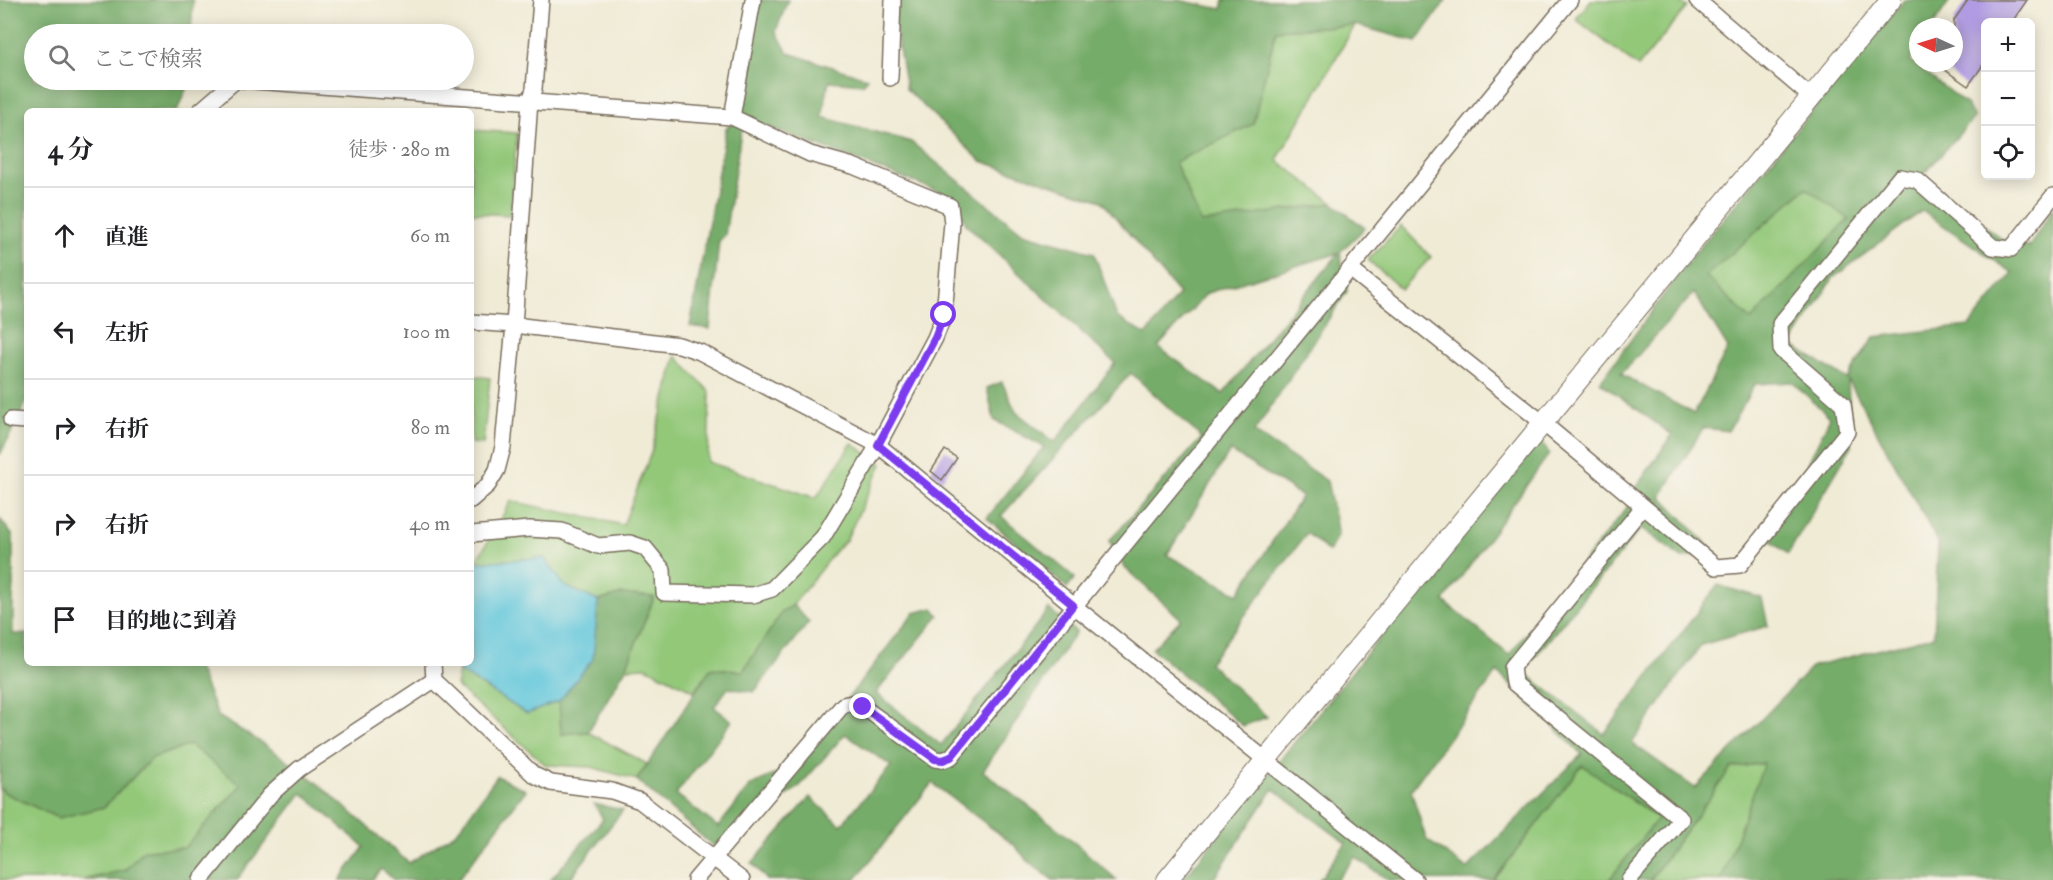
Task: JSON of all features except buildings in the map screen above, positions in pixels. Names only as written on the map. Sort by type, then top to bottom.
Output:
[{"type":"street","points":[[474,497],[488,485],[497,470],[503,447],[530,101],[534,89],[541,0]]},
{"type":"street","points":[[732,117],[753,0]]},
{"type":"street","points":[[890,78],[893,0]]},
{"type":"street","points":[[695,880],[843,705],[852,703],[863,707],[935,759],[943,760],[951,757],[1570,0]]},
{"type":"street","points":[[1697,0],[1811,97]]},
{"type":"street","points":[[1167,880],[1891,0]]},
{"type":"street","points":[[203,108],[224,90]]},
{"type":"street","points":[[379,90],[732,117],[810,154],[853,166],[950,206],[952,223],[944,315],[935,338],[878,445],[823,537],[772,589],[753,595],[664,593],[663,570],[645,548],[630,543],[598,546],[562,531],[474,534]]},
{"type":"street","points":[[1350,269],[1543,423],[1716,567],[1740,565],[1847,432],[1843,404],[1781,350],[1780,324],[1900,177],[1917,180],[1993,247],[2011,249],[2053,196]]},
{"type":"street","points":[[474,322],[679,345],[700,352],[878,445],[1415,880]]},
{"type":"street","points":[[11,420],[24,421]]},
{"type":"street","points":[[1629,880],[1681,819],[1514,683],[1512,667],[1643,507]]},
{"type":"street","points":[[433,666],[434,680],[534,775],[551,783],[612,792],[640,801],[742,880]]},
{"type":"street","points":[[201,880],[270,795],[299,769],[434,680]]},
{"type":"green space","points":[[0,0],[193,0],[192,24],[24,24],[24,90],[186,90],[178,108],[24,108],[24,407],[0,455]]},
{"type":"green space","points":[[759,0],[788,0],[776,31],[788,53],[867,78],[863,84],[829,81],[822,117],[911,142],[1023,233],[1094,253],[1117,317],[1146,335],[1179,294],[1102,201],[981,161],[906,89],[892,9],[897,0],[1178,0],[1222,9],[1224,0],[1446,0],[1417,42],[1355,25],[1276,30],[1253,124],[1175,162],[1201,223],[1333,203],[1365,228],[1340,252],[1347,291],[1254,432],[1327,481],[1338,534],[1329,552],[1307,533],[1209,663],[1267,717],[1243,726],[1152,649],[1181,619],[1125,568],[1109,541],[1202,438],[1131,373],[1001,516],[1075,578],[1067,588],[987,518],[1044,447],[994,420],[987,388],[1002,382],[1016,412],[1055,442],[1115,363],[966,224],[956,198],[758,123],[741,132],[725,235],[719,241],[710,329],[690,326],[726,129],[739,113]],"holes":[[[1339,253],[1223,394],[1158,347],[1207,293]],[[1230,451],[1302,496],[1238,594],[1167,555]]]},
{"type":"green space","points":[[1591,0],[1678,0],[1687,7],[1638,67],[1576,19]]},
{"type":"green space","points":[[1904,0],[1950,0],[1938,18],[1909,18],[1909,72],[1924,72],[1967,105],[1974,118],[1922,176],[2003,240],[2029,247],[2053,208],[2053,880],[1721,880],[1764,763],[1731,768],[1650,880],[1609,880],[1658,818],[1582,765],[1494,880],[1388,880],[1355,857],[1337,880],[1319,880],[1346,843],[1273,789],[1213,880],[1182,880],[1541,440],[1549,454],[1444,601],[1509,655],[1626,509],[1637,486],[1672,435],[1600,382],[1690,259]],"holes":[[[1806,188],[1849,219],[1751,320],[1706,276]],[[1922,211],[2013,273],[1969,326],[1874,337],[1847,379],[1791,345],[1833,278]],[[1694,293],[1728,348],[1694,414],[1621,374]],[[1848,380],[1938,542],[1934,636],[1813,666],[1695,788],[1632,743],[1701,645],[1768,626],[1762,598],[1718,585],[1604,734],[1523,671],[1641,528],[1682,558],[1716,554],[1661,496],[1703,428],[1728,431],[1755,384],[1792,382],[1830,417],[1771,541],[1788,554],[1851,447]],[[1497,672],[1582,754],[1467,869],[1426,839],[1411,790]]]},
{"type":"green space","points":[[1355,25],[1277,160],[1333,203],[1201,223],[1175,162],[1253,124],[1276,30]]},
{"type":"green space","points":[[474,130],[517,133],[510,215],[474,213]]},
{"type":"green space","points":[[1806,188],[1849,219],[1751,321],[1705,276]]},
{"type":"green space","points":[[1401,226],[1431,257],[1401,289],[1368,260]]},
{"type":"green space","points":[[676,356],[710,392],[708,462],[816,498],[852,443],[882,464],[846,540],[793,605],[782,613],[743,671],[711,668],[694,691],[646,667],[626,668],[654,598],[622,594],[598,601],[565,586],[544,558],[476,562],[511,501],[623,525],[651,453]]},
{"type":"green space","points":[[474,376],[490,378],[483,444],[474,443]]},
{"type":"green space","points":[[0,519],[13,536],[13,634],[24,634],[24,666],[197,666],[218,716],[267,746],[315,781],[409,863],[457,832],[497,776],[526,790],[458,880],[395,880],[381,869],[372,880],[340,880],[364,847],[302,793],[237,880],[84,880],[125,870],[144,850],[184,848],[241,785],[190,745],[152,758],[104,807],[58,818],[5,793],[0,788]]},
{"type":"green space","points":[[622,594],[654,597],[626,668],[588,732],[561,734],[559,701],[593,659],[598,601]]},
{"type":"green space","points":[[793,605],[809,622],[754,692],[728,688],[714,707],[732,721],[676,794],[718,827],[751,785],[796,765],[914,613],[933,608],[939,615],[876,693],[941,745],[1049,609],[1076,632],[983,771],[1067,836],[1117,880],[1053,880],[1028,861],[1014,845],[932,783],[855,880],[767,880],[752,863],[810,797],[841,825],[891,766],[845,734],[799,787],[713,846],[637,780],[711,668],[743,671],[782,612]]},
{"type":"green space","points":[[459,671],[527,714],[559,701],[561,734],[588,732],[647,764],[637,780],[591,767],[546,765],[456,686]]},
{"type":"green space","points":[[190,745],[241,785],[184,848],[144,850],[125,870],[84,880],[0,880],[0,788],[5,793],[58,818],[104,807],[152,758]]},
{"type":"green space","points":[[1765,763],[1721,880],[1650,880],[1731,768]]},
{"type":"green space","points":[[1582,764],[1658,819],[1609,880],[1494,880]]},
{"type":"green space","points":[[594,804],[623,810],[569,880],[550,880],[603,819]]},
{"type":"water","points":[[544,558],[565,586],[598,601],[593,659],[559,701],[527,714],[459,671],[458,666],[474,666],[474,565],[476,562]]},
{"type":"route","points":[[863,707],[935,759],[943,760],[951,757],[1073,605],[878,445],[935,338],[944,315]]}]
